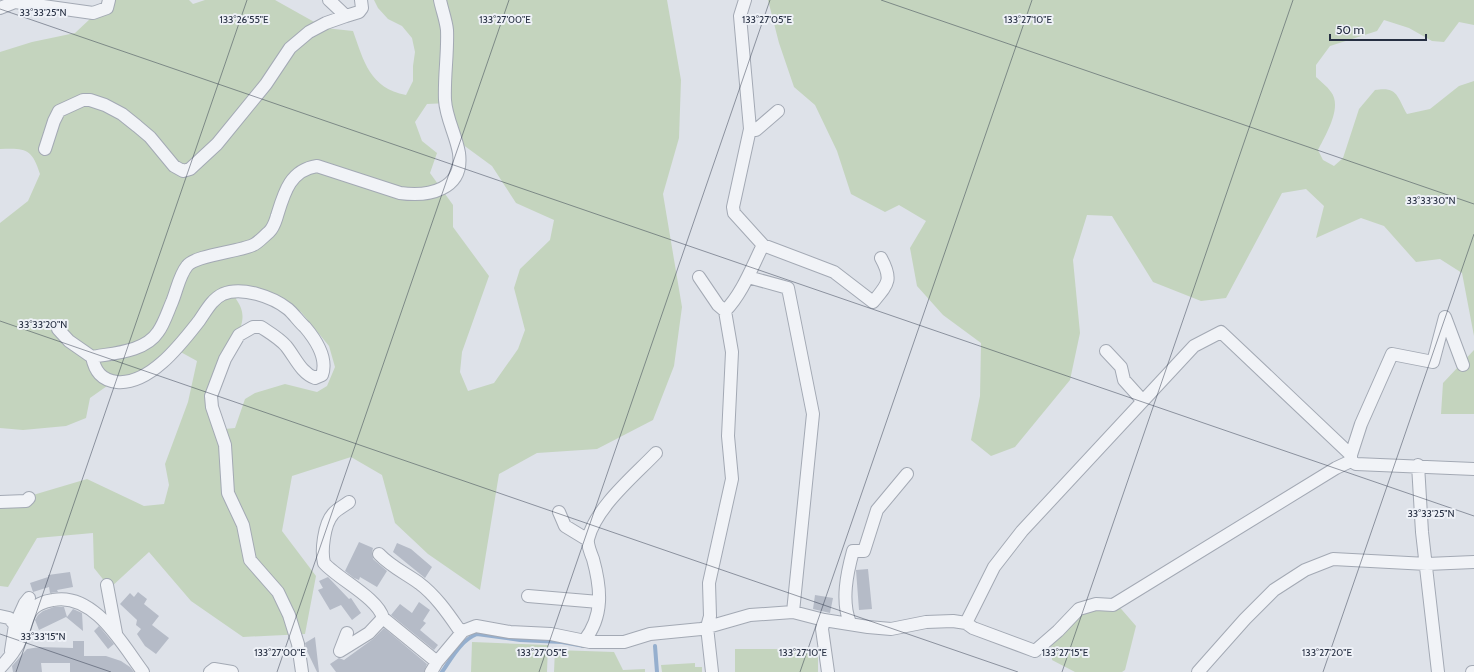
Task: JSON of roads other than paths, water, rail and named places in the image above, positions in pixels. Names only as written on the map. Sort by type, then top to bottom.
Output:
[{"type":"street","points":[[0,8],[15,2],[93,13],[107,8],[109,0]]},
{"type":"street","points":[[329,0],[346,16]]},
{"type":"street","points":[[44,149],[59,111],[83,100],[90,100],[106,105],[122,114],[150,137],[174,166],[183,171],[190,169],[216,144],[266,84],[290,48],[309,32],[326,23],[359,12],[362,8],[361,0]]},
{"type":"street","points":[[92,357],[128,350],[148,342],[158,332],[172,301],[177,284],[187,265],[196,260],[226,254],[254,245],[273,228],[290,182],[298,173],[310,167],[317,166],[400,193],[414,195],[432,192],[449,184],[459,163],[459,151],[447,113],[445,100],[447,28],[440,0]]},
{"type":"street","points":[[746,0],[740,16],[750,129],[733,207],[734,213],[763,245],[834,272],[873,302],[888,284],[881,258]]},
{"type":"street","points":[[750,129],[756,130],[778,111]]},
{"type":"street","points":[[725,311],[730,306],[748,277],[763,245]]},
{"type":"street","points":[[699,277],[718,305],[725,311],[732,352],[728,436],[732,479],[709,583],[710,616],[707,627],[712,672]]},
{"type":"street","points":[[748,277],[788,288],[813,414],[793,612]]},
{"type":"street","points":[[58,329],[69,341],[92,357],[95,369],[101,377],[120,382],[140,378],[163,361],[183,342],[214,300],[233,291],[246,292],[273,300],[289,310],[313,337],[325,360],[322,375],[315,378],[306,373],[286,346],[276,336],[261,327],[247,329],[239,334],[226,359],[211,396],[212,407],[225,446],[228,493],[243,525],[250,560],[278,592],[289,615],[298,644],[302,672]]},
{"type":"street","points":[[349,502],[333,514],[330,519],[324,541],[324,563],[367,598],[380,611],[383,618],[434,667],[463,631],[476,626],[510,632],[551,634],[584,641],[624,642],[650,634],[701,629],[750,615],[793,612],[824,620],[891,629],[926,622],[966,623],[973,628],[1035,651],[1058,631],[1079,609],[1096,604],[1113,605],[1351,458],[1359,429],[1392,354],[1433,362],[1445,317],[1464,365]]},
{"type":"street","points":[[966,623],[994,567],[1022,531],[1142,400],[1194,346],[1220,332],[1356,464],[1418,465],[1474,469]]},
{"type":"street","points":[[1106,351],[1121,367],[1124,380],[1142,400]]},
{"type":"street","points":[[584,641],[596,620],[600,602],[596,571],[588,540],[595,521],[656,453]]},
{"type":"street","points":[[1418,465],[1422,532],[1438,672]]},
{"type":"street","points":[[850,623],[846,606],[846,591],[853,551],[864,551],[877,510],[907,474]]},
{"type":"street","points":[[0,502],[26,501],[30,498]]},
{"type":"street","points":[[559,512],[566,526],[588,540]]},
{"type":"street","points":[[379,554],[388,564],[410,577],[429,592],[458,628],[463,631]]},
{"type":"street","points":[[1198,672],[1274,590],[1305,570],[1334,559],[1426,564],[1474,562]]},
{"type":"street","points":[[108,585],[116,637]]},
{"type":"street","points":[[528,596],[600,602]]},
{"type":"street","points":[[12,656],[11,650],[15,625],[25,603],[29,598]]},
{"type":"street","points":[[0,668],[12,656],[22,636],[30,612],[45,601],[58,599],[73,600],[86,604],[97,614],[143,672]]},
{"type":"street","points":[[0,616],[9,618],[15,625]]},
{"type":"street","points":[[347,633],[340,652],[369,633],[383,618]]},
{"type":"street","points":[[824,620],[822,629],[828,672]]},
{"type":"street","points":[[210,672],[214,669],[232,672]]},
{"type":"waterway","points":[[442,672],[461,645],[477,634],[520,640],[562,642],[584,646]]},
{"type":"waterway","points":[[655,646],[657,672]]}]
